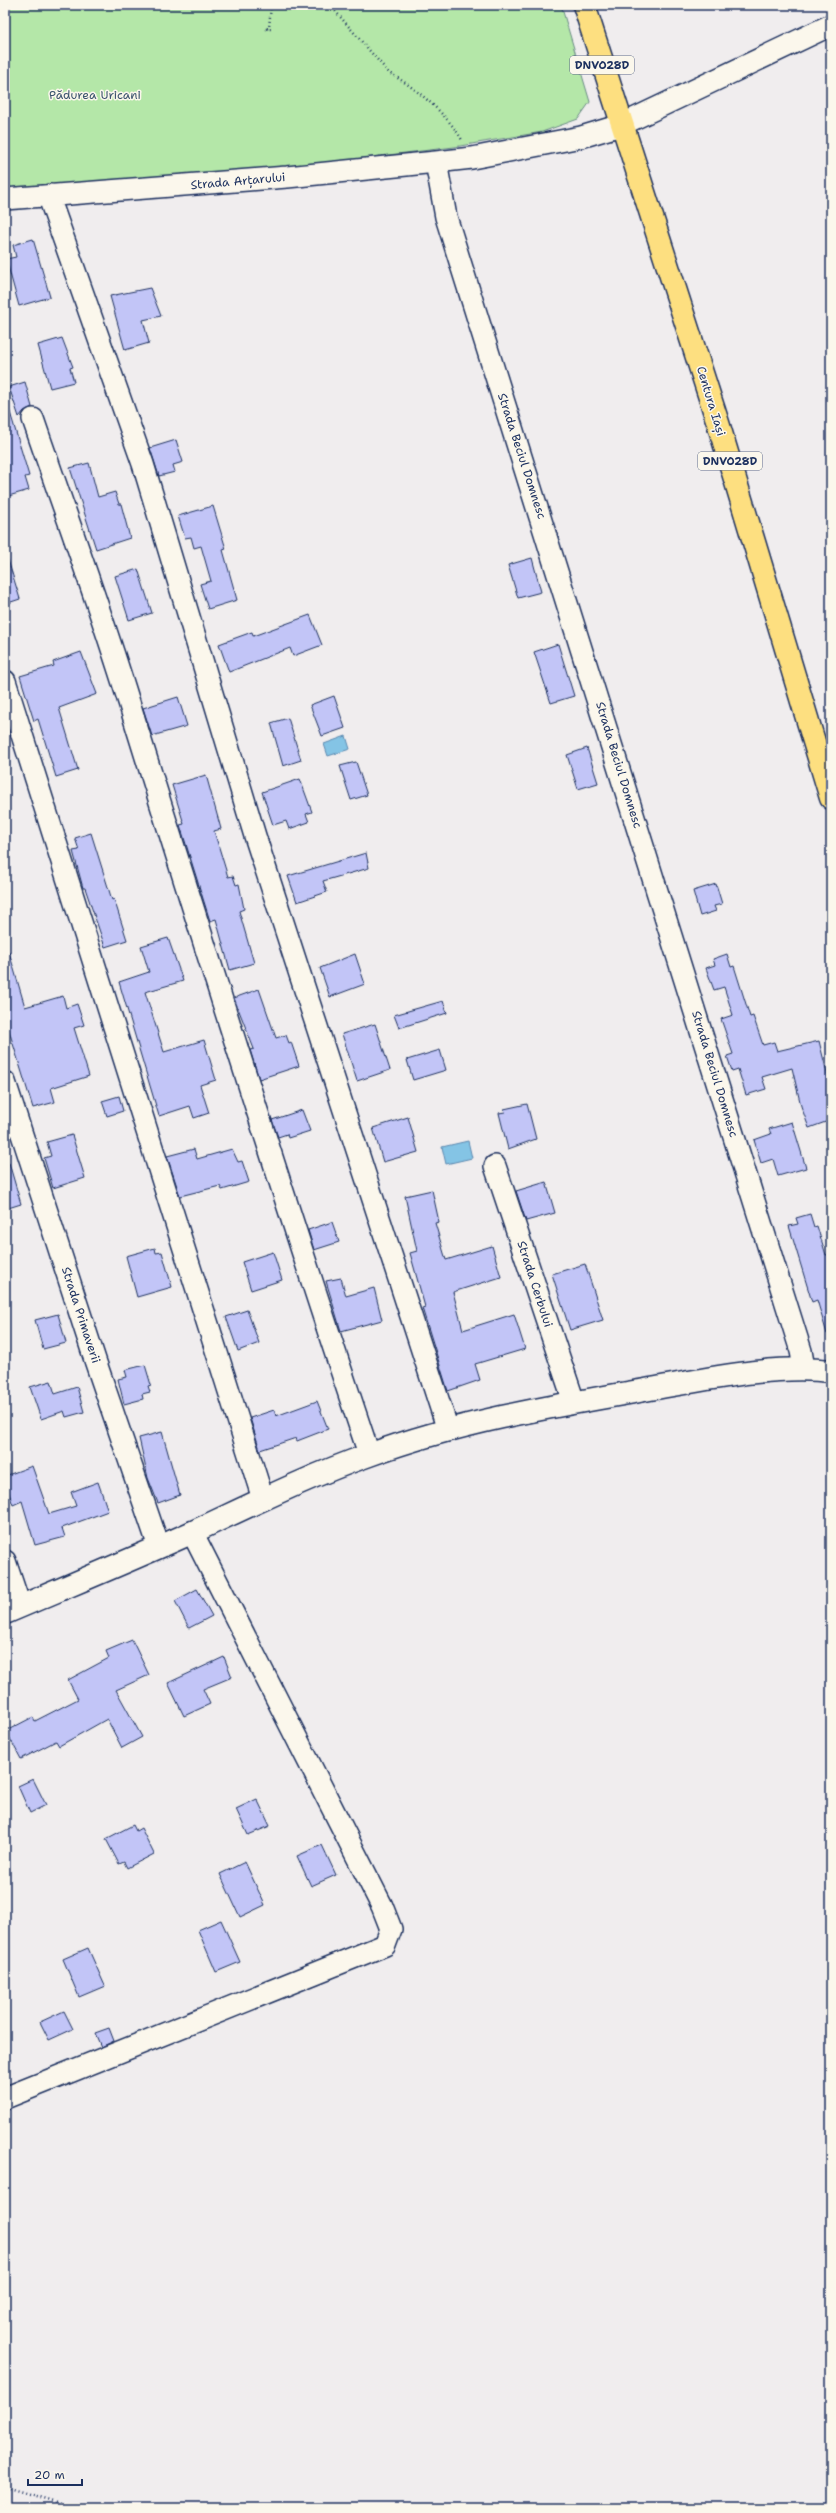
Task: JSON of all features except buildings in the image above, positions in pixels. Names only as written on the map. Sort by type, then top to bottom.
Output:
[{"type":"main road","name":"Centura Iași","points":[[584,5],[621,125],[719,426],[831,798]]},
{"type":"main road","points":[[12,1610],[159,1547],[263,1499],[370,1454],[448,1430],[574,1402],[698,1381],[804,1368],[831,1371]]},
{"type":"street","name":"Strada Arțarului","points":[[5,199],[287,177],[436,162],[472,158],[581,137],[621,125],[831,26]]},
{"type":"street","name":"Strada Beciul Domnesc","points":[[436,162],[446,217],[799,1344],[804,1368]]},
{"type":"street","points":[[50,195],[51,203],[143,464],[255,836],[448,1430]]},
{"type":"street","points":[[33,419],[128,697],[156,795],[299,1246],[370,1454]]},
{"type":"street","points":[[5,681],[263,1499]]},
{"type":"street","name":"Strada Primaverii","points":[[5,1082],[96,1362],[159,1547]]},
{"type":"street","name":"Strada Cerbului","points":[[495,1166],[574,1402]]},
{"type":"street","points":[[5,2098],[386,1945],[391,1929],[382,1906],[192,1532]]},
{"type":"street","points":[[5,1562],[12,1610]]},
{"type":"path","points":[[271,5],[269,28],[265,30],[272,30]]},
{"type":"path","points":[[330,5],[388,73],[401,80],[453,125],[457,131]]},
{"type":"path","points":[[5,2487],[77,2508]]},
{"type":"green space","name":"Pădurea Uricani","points":[[5,5],[561,5],[590,102],[578,119],[542,132],[454,147],[323,163],[5,193]]},
{"type":"water","points":[[346,736],[350,749],[328,756],[324,744]]},
{"type":"water","points":[[468,1141],[472,1158],[446,1164],[442,1147]]}]
